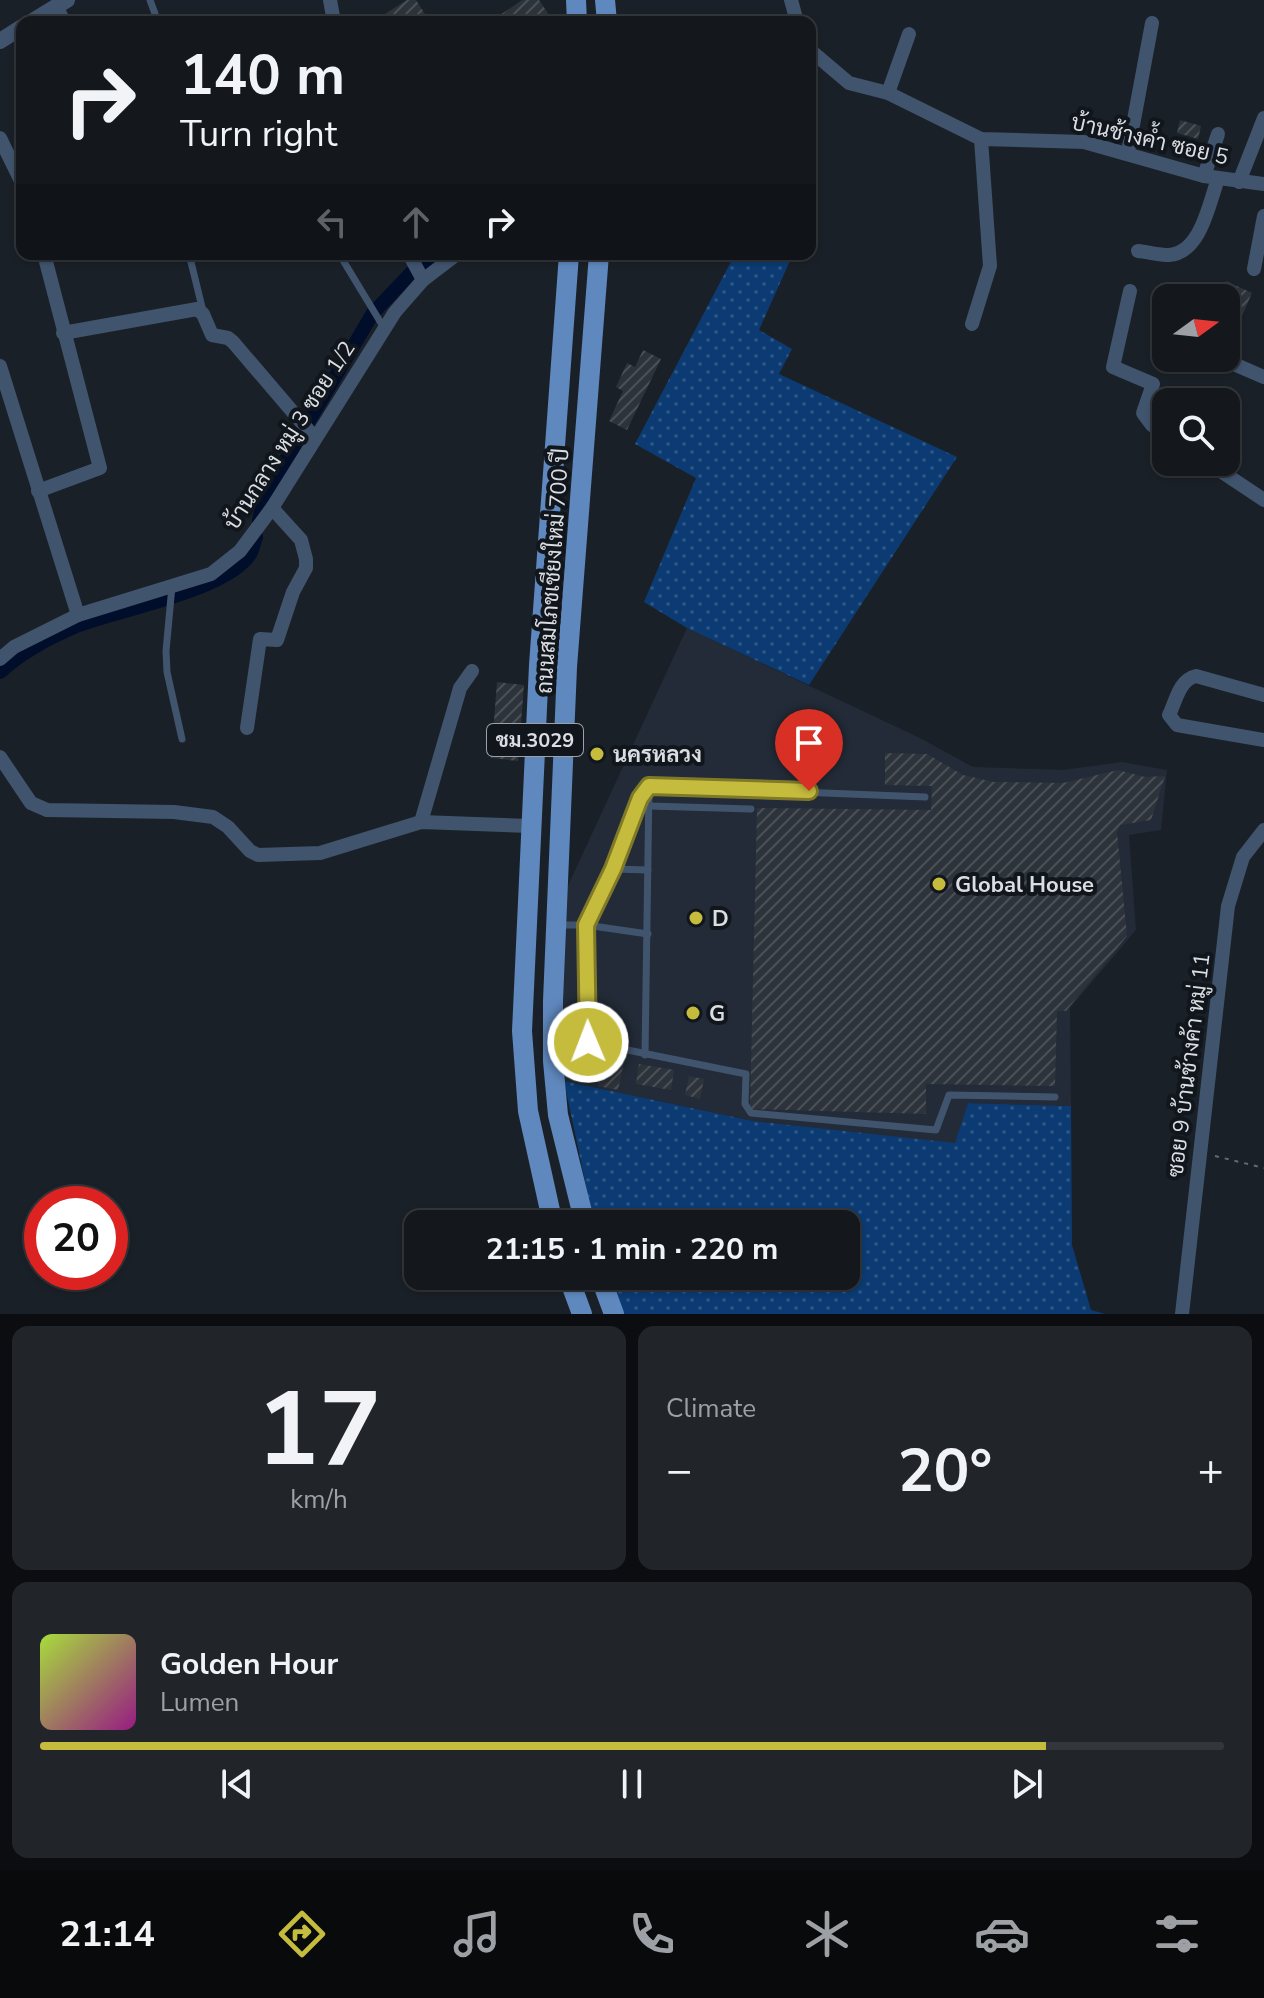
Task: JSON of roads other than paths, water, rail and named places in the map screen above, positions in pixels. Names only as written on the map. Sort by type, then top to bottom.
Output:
[{"type":"main road","name":"ถนนสมโภชเชียงใหม่ 700 ปี","points":[[550,1210],[528,1111],[522,1031],[539,665],[569,260]]},
{"type":"main road","name":"ถนนสมโภชเชียงใหม่ 700 ปี","points":[[582,1210],[558,1115],[553,1061],[567,667],[599,260]]},
{"type":"main road","points":[[573,1290],[582,1314]]},
{"type":"main road","points":[[605,1290],[614,1314]]},
{"type":"street","points":[[41,16],[62,3]]},
{"type":"street","points":[[1128,152],[1152,23]]},
{"type":"street","points":[[888,93],[909,34]]},
{"type":"street","name":"บ้านช้างค้ำ ซอย 5","points":[[816,55],[849,83],[888,93],[981,139],[1074,141],[1128,152],[1211,178],[1264,184]]},
{"type":"street","points":[[1239,182],[1264,118]]},
{"type":"street","points":[[1138,251],[1169,255],[1184,249],[1198,233],[1218,134]]},
{"type":"street","points":[[0,138],[16,171]]},
{"type":"street","points":[[972,324],[990,266],[981,139]]},
{"type":"street","points":[[1254,269],[1264,216]]},
{"type":"street","points":[[38,491],[100,468],[45,260]]},
{"type":"street","points":[[412,260],[423,280]]},
{"type":"street","name":"บ้านกลาง หมู่ 3 ซอย 1/2","points":[[1,655],[78,615],[172,589],[211,574],[240,551],[272,508],[395,312],[423,280],[449,260]]},
{"type":"street","points":[[1130,291],[1113,367],[1153,384],[1143,413],[1152,425]]},
{"type":"street","points":[[63,333],[197,309],[203,314],[212,335],[233,342],[315,438]]},
{"type":"street","points":[[0,366],[78,615]]},
{"type":"street","points":[[1240,367],[1264,377]]},
{"type":"street","points":[[1228,476],[1264,500]]},
{"type":"street","points":[[247,728],[260,639],[277,640],[293,592],[306,568],[301,540],[272,508]]},
{"type":"street","points":[[421,822],[460,688],[472,671]]},
{"type":"street","points":[[1264,695],[1190,677],[1184,681],[1169,715],[1177,725],[1264,740]]},
{"type":"street","points":[[0,757],[31,803],[47,810],[174,812],[213,817],[221,820],[250,851],[258,855],[320,853],[421,822],[530,826]]},
{"type":"street","name":"ซอย 9 บ้านช้างค้า หมู่ 11","points":[[1182,1314],[1228,906],[1243,857],[1264,830]]},
{"type":"lane","points":[[190,260],[203,314]]},
{"type":"lane","points":[[343,260],[384,328]]},
{"type":"lane","points":[[172,589],[167,672],[182,739]]},
{"type":"lane","points":[[649,786],[925,797]]},
{"type":"lane","points":[[645,1055],[649,786]]},
{"type":"lane","points":[[588,1042],[586,925],[613,869],[640,798],[649,786]]},
{"type":"lane","points":[[649,806],[751,809]]},
{"type":"lane","points":[[613,869],[648,870]]},
{"type":"lane","points":[[556,925],[586,925],[648,934]]},
{"type":"lane","points":[[553,1061],[588,1042],[746,1074],[745,1104],[751,1113],[936,1130],[949,1095],[1055,1097]]},
{"type":"waterway","points":[[259,520],[263,502],[279,471],[373,313],[410,274],[430,260]]},
{"type":"waterway","points":[[0,672],[35,646],[74,627],[219,579],[238,567],[250,554],[256,537]]},
{"type":"place","name":"นครหลวง","points":[[597,754]]},
{"type":"place","name":"Global House","points":[[939,884]]},
{"type":"place","name":"D","points":[[696,918]]},
{"type":"place","name":"G","points":[[693,1013]]}]
